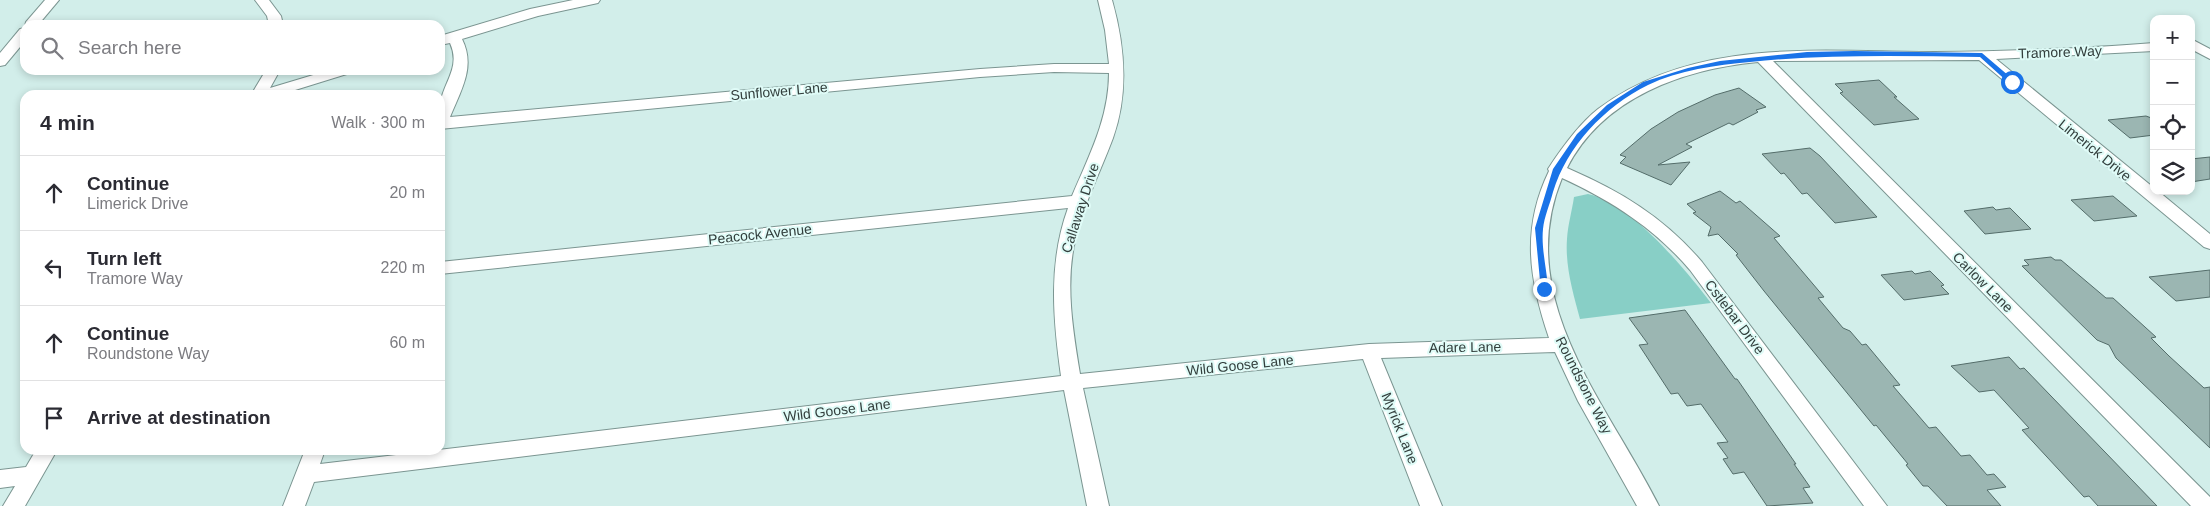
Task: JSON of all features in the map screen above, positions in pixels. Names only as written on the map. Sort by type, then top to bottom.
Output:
[{"type":"street","points":[[35,20],[52,0]]},
{"type":"street","points":[[262,0],[275,20]]},
{"type":"street","points":[[447,39],[535,12],[593,0]]},
{"type":"street","name":"Callaway Drive","points":[[1098,506],[1072,382],[1061,307],[1064,250],[1080,201],[1110,122],[1117,69],[1110,17],[1105,0]]},
{"type":"street","points":[[0,62],[20,38]]},
{"type":"street","points":[[445,111],[462,67],[460,49],[447,39]]},
{"type":"street","points":[[2195,43],[2210,42]]},
{"type":"street","points":[[2195,45],[2210,55]]},
{"type":"street","name":"Tramore Way","points":[[1556,169],[1579,136],[1609,106],[1646,84],[1688,70],[1761,57],[1854,53],[1982,55],[2150,47]]},
{"type":"street","name":"Limerick Drive","points":[[1982,55],[2210,243]]},
{"type":"street","name":"Carlow Lane","points":[[1761,57],[2205,506]]},
{"type":"street","name":"Sunflower Lane","points":[[445,124],[980,73],[1054,68],[1117,69]]},
{"type":"street","points":[[263,90],[271,75]]},
{"type":"street","points":[[278,90],[328,75]]},
{"type":"street","name":"Roundstone Way","points":[[1556,169],[1539,228],[1544,289],[1561,345],[1648,506]]},
{"type":"street","name":"Cstlebar Drive","points":[[1556,169],[1598,188],[1629,205],[1663,231],[1690,259],[1876,506]]},
{"type":"street","name":"Peacock Avenue","points":[[445,267],[1080,201]]},
{"type":"street","name":"Adare Lane","points":[[1369,351],[1561,345]]},
{"type":"street","name":"Wild Goose Lane","points":[[306,474],[1072,382],[1369,351]]},
{"type":"street","name":"Myrick Lane","points":[[1369,351],[1431,506]]},
{"type":"street","points":[[14,506],[44,455]]},
{"type":"street","points":[[294,506],[313,455]]},
{"type":"street","points":[[0,479],[33,475]]},
{"type":"shaded area","points":[[1588,194],[1604,200],[1639,223],[1672,256],[1711,303],[1580,319],[1568,269],[1567,239],[1574,197]]},
{"type":"building","points":[[1879,80],[1897,97],[1894,97],[1919,119],[1874,125],[1840,93],[1843,92],[1835,84]]},
{"type":"building","points":[[1739,88],[1766,107],[1756,110],[1758,112],[1733,125],[1729,123],[1686,144],[1692,147],[1658,165],[1690,162],[1671,185],[1620,163],[1626,157],[1620,155],[1651,129],[1678,112],[1715,95]]},
{"type":"building","points":[[2146,116],[2150,118],[2150,136],[2130,138],[2108,120]]},
{"type":"building","points":[[1810,148],[1820,156],[1877,217],[1835,223],[1807,193],[1802,194],[1784,173],[1781,174],[1762,154]]},
{"type":"building","points":[[2210,157],[2210,179],[2195,181],[2195,159]]},
{"type":"building","points":[[1720,191],[1736,203],[1740,201],[1780,236],[1774,238],[1824,297],[1818,298],[1843,328],[1850,331],[1862,345],[1866,344],[1900,385],[1893,386],[1929,428],[1936,427],[1961,456],[1970,455],[1987,475],[1994,474],[2006,487],[1987,490],[2001,506],[1947,506],[1928,486],[1923,486],[1906,465],[1908,464],[1876,425],[1874,426],[1764,291],[1736,255],[1738,254],[1718,234],[1708,236],[1711,227],[1693,213],[1696,212],[1687,204]]},
{"type":"building","points":[[2113,196],[2137,216],[2094,221],[2071,200]]},
{"type":"building","points":[[1993,207],[1996,210],[2010,208],[2031,229],[1985,234],[1964,211]]},
{"type":"building","points":[[2051,257],[2055,260],[2061,260],[2106,298],[2113,298],[2156,337],[2151,338],[2169,356],[2204,388],[2210,387],[2210,448],[2116,358],[2109,345],[2097,340],[2022,266],[2029,265],[2024,260]]},
{"type":"building","points":[[2210,270],[2210,297],[2176,301],[2149,277]]},
{"type":"building","points":[[1912,271],[1915,274],[1930,271],[1944,285],[1941,286],[1949,294],[1904,300],[1881,275]]},
{"type":"building","points":[[1685,310],[1735,379],[1737,379],[1796,464],[1794,464],[1810,487],[1803,488],[1813,503],[1767,506],[1744,472],[1733,474],[1723,459],[1728,458],[1717,443],[1728,442],[1701,404],[1687,406],[1678,393],[1671,394],[1639,345],[1648,344],[1629,318]]},
{"type":"building","points":[[2009,357],[2020,369],[2024,368],[2157,506],[2098,506],[2089,496],[2084,497],[2022,430],[2029,428],[1994,390],[1979,392],[1951,366]]},
{"type":"route","points":[[1544,289],[1539,228],[1556,169],[1579,136],[1609,106],[1646,84],[1688,70],[1720,63],[1761,57],[1854,53],[1928,56],[1982,55],[2012,82]]}]
